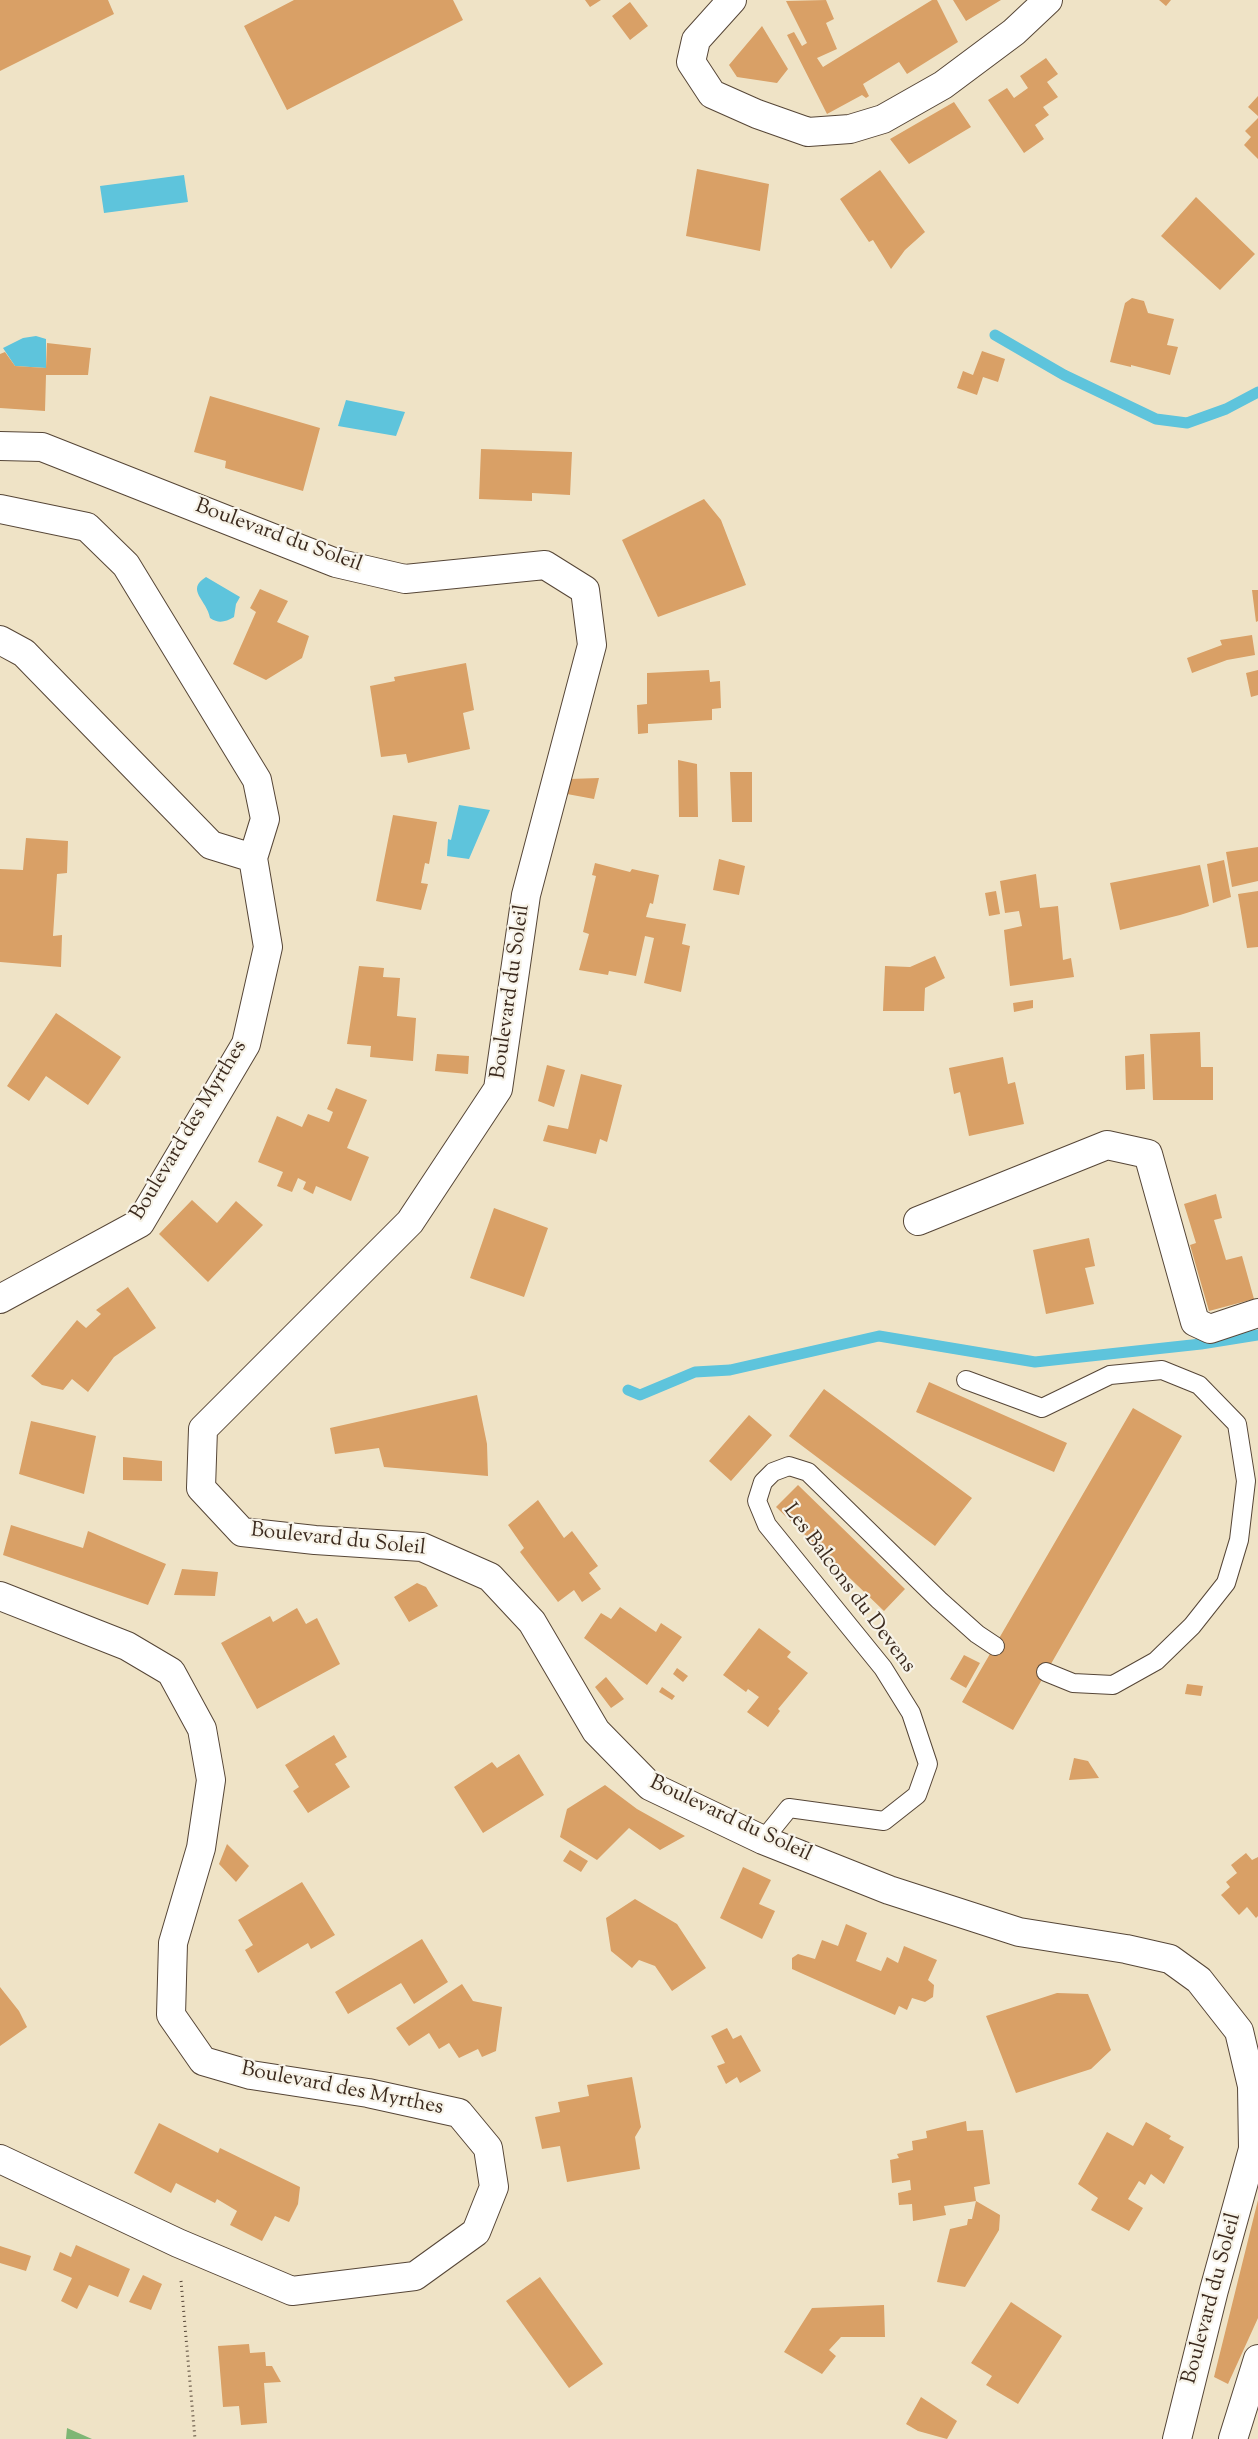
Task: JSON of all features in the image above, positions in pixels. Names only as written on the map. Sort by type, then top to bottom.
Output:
[{"type":"street","points":[[732,0],[696,40],[691,62],[712,94],[808,132],[850,129],[883,119],[943,85],[1014,32],[1048,0]]},
{"type":"street","name":"Boulevard du Soleil","points":[[0,446],[42,447],[336,563],[405,579],[545,564],[586,590],[592,645],[526,895],[498,1089],[410,1222],[203,1429],[201,1488],[242,1532],[315,1540],[422,1546],[490,1577],[532,1622],[596,1731],[650,1786],[763,1840],[889,1890],[1018,1932],[1126,1949],[1170,1959],[1199,1980],[1239,2032],[1252,2086],[1253,2149],[1214,2290],[1177,2439]]},
{"type":"street","points":[[0,509],[88,527],[126,565],[257,780],[265,819],[253,858],[211,845],[24,653],[0,640]]},
{"type":"street","name":"Boulevard des Myrthes","points":[[0,1299],[140,1223],[246,1044],[268,948],[253,858]]},
{"type":"street","points":[[918,1221],[1106,1145],[1148,1154],[1195,1322],[1210,1329],[1258,1313]]},
{"type":"street","name":"Boulevard des Myrthes","points":[[0,1596],[127,1646],[171,1672],[202,1729],[210,1780],[201,1848],[174,1943],[171,2015],[202,2061],[251,2075],[368,2093],[459,2113],[488,2148],[494,2188],[476,2232],[415,2276],[292,2290],[178,2243],[0,2159]]},
{"type":"street","points":[[1233,2439],[1258,2359]]},
{"type":"lane","points":[[966,1380],[1042,1408],[1110,1376],[1162,1370],[1199,1385],[1237,1424],[1246,1481],[1239,1540],[1226,1582],[1220,1590],[1192,1626],[1156,1661],[1113,1685],[1073,1683],[1046,1672]]},
{"type":"lane","name":"Les Balcons du Devens","points":[[763,1840],[790,1808],[818,1810],[884,1822],[917,1794],[928,1764],[911,1713],[883,1668],[767,1525],[757,1501],[763,1482],[773,1472],[789,1466],[808,1472],[939,1600],[977,1634],[995,1646]]},
{"type":"path","points":[[178,2243],[195,2439]]},
{"type":"green space","points":[[67,2428],[92,2439],[66,2439]]},
{"type":"water","points":[[184,175],[188,202],[104,213],[100,186]]},
{"type":"water","points":[[36,336],[46,339],[46,368],[15,366],[3,348],[23,338]]},
{"type":"water","points":[[346,400],[405,412],[396,436],[338,426]]},
{"type":"water","points":[[206,577],[240,597],[236,604],[234,617],[222,622],[210,618],[197,591],[197,586]]},
{"type":"water","points":[[459,805],[490,810],[469,859],[447,856],[448,839],[451,840]]},
{"type":"building","points":[[0,0],[108,0],[114,14],[0,71]]},
{"type":"building","points":[[294,0],[453,0],[463,20],[287,110],[244,26]]},
{"type":"building","points":[[585,0],[601,0],[590,7]]},
{"type":"building","points":[[826,0],[834,19],[826,23],[837,49],[817,58],[823,67],[932,0],[937,0],[958,42],[907,74],[899,62],[863,84],[869,96],[866,98],[862,95],[827,114],[787,35],[794,32],[802,46],[807,43],[786,1]]},
{"type":"building","points":[[953,0],[1001,0],[966,21]]},
{"type":"building","points":[[1159,0],[1171,0],[1166,6]]},
{"type":"building","points":[[630,2],[648,26],[630,40],[612,16]]},
{"type":"building","points":[[762,26],[788,69],[777,83],[737,77],[729,65]]},
{"type":"building","points":[[1046,58],[1058,74],[1047,82],[1058,97],[1043,107],[1049,115],[1035,125],[1044,139],[1024,153],[988,100],[1007,88],[1014,98],[1028,88],[1020,76]]},
{"type":"building","points":[[1258,96],[1258,116],[1248,107]]},
{"type":"building","points":[[954,102],[971,127],[909,164],[890,139]]},
{"type":"building","points":[[1258,118],[1258,159],[1244,145],[1251,137],[1245,131]]},
{"type":"building","points":[[697,169],[769,184],[760,251],[686,236]]},
{"type":"building","points":[[880,170],[925,232],[905,250],[891,269],[873,240],[869,242],[840,199]]},
{"type":"building","points":[[1196,197],[1255,254],[1220,290],[1161,236]]},
{"type":"building","points":[[1132,298],[1144,301],[1148,313],[1174,319],[1167,345],[1178,347],[1170,375],[1131,365],[1131,367],[1110,362],[1125,303]]},
{"type":"building","points":[[47,343],[91,348],[88,375],[46,375],[45,411],[0,408],[0,354],[5,352],[15,366],[46,368]]},
{"type":"building","points":[[982,351],[1005,359],[998,382],[983,377],[977,395],[957,388],[963,371],[973,375]]},
{"type":"building","points":[[210,396],[320,428],[303,491],[225,468],[226,461],[194,452]]},
{"type":"building","points":[[481,449],[572,452],[570,495],[532,493],[532,501],[479,499]]},
{"type":"building","points":[[704,499],[721,520],[746,585],[658,617],[622,540]]},
{"type":"building","points":[[260,589],[288,601],[277,622],[309,636],[302,658],[266,680],[233,664],[256,612],[250,608]]},
{"type":"building","points":[[1252,590],[1258,590],[1258,621],[1256,622]]},
{"type":"building","points":[[1252,635],[1255,655],[1227,660],[1192,673],[1187,658],[1222,645],[1220,640]]},
{"type":"building","points":[[466,663],[474,710],[463,713],[470,749],[408,763],[406,754],[381,757],[370,686],[395,681],[394,677]]},
{"type":"building","points":[[709,670],[710,682],[720,681],[721,708],[712,709],[712,720],[648,724],[648,733],[638,734],[637,705],[647,704],[647,673]]},
{"type":"building","points":[[1258,670],[1258,695],[1251,697],[1246,673]]},
{"type":"building","points":[[678,760],[697,764],[698,817],[679,817]]},
{"type":"building","points":[[730,772],[752,772],[752,822],[732,822]]},
{"type":"building","points":[[599,778],[594,799],[567,794],[569,779]]},
{"type":"building","points":[[393,815],[437,822],[429,864],[425,863],[421,883],[428,884],[421,910],[376,901]]},
{"type":"building","points":[[26,838],[68,841],[67,873],[57,874],[53,936],[62,935],[61,967],[0,962],[0,869],[23,870]]},
{"type":"building","points":[[1258,847],[1258,881],[1232,887],[1226,852]]},
{"type":"building","points":[[719,859],[745,866],[739,895],[713,890]]},
{"type":"building","points":[[1224,860],[1231,897],[1213,903],[1207,864]]},
{"type":"building","points":[[595,863],[630,872],[632,869],[659,875],[653,904],[650,903],[646,917],[686,924],[682,944],[690,946],[681,992],[644,983],[654,938],[645,936],[636,976],[609,971],[608,975],[579,970],[589,934],[583,932],[596,876],[592,875]]},
{"type":"building","points":[[1200,865],[1209,906],[1120,930],[1110,883]]},
{"type":"building","points":[[1036,874],[1040,908],[1058,906],[1063,960],[1071,958],[1074,977],[1010,986],[1004,930],[1022,926],[1019,911],[1005,913],[1000,881]]},
{"type":"building","points":[[996,891],[1000,914],[989,916],[985,893]]},
{"type":"building","points":[[1258,891],[1258,947],[1247,948],[1238,894]]},
{"type":"building","points":[[935,956],[945,978],[925,988],[924,1011],[883,1011],[885,966],[910,967]]},
{"type":"building","points":[[359,966],[384,968],[383,977],[400,978],[397,1016],[416,1018],[413,1061],[370,1057],[371,1046],[347,1044]]},
{"type":"building","points":[[1033,1000],[1033,1008],[1014,1012],[1013,1003]]},
{"type":"building","points":[[56,1013],[121,1057],[88,1105],[46,1076],[29,1101],[7,1086]]},
{"type":"building","points":[[1200,1032],[1201,1067],[1213,1067],[1213,1100],[1153,1100],[1150,1034]]},
{"type":"building","points":[[437,1054],[469,1056],[468,1074],[435,1071]]},
{"type":"building","points":[[1144,1054],[1145,1089],[1126,1090],[1125,1056]]},
{"type":"building","points":[[1003,1057],[1008,1084],[1015,1082],[1024,1124],[969,1136],[960,1092],[954,1094],[949,1068]]},
{"type":"building","points":[[547,1065],[565,1070],[554,1107],[538,1101]]},
{"type":"building","points":[[581,1074],[622,1085],[607,1142],[600,1139],[596,1154],[543,1141],[548,1125],[568,1129]]},
{"type":"building","points":[[336,1088],[367,1100],[347,1148],[369,1157],[351,1201],[316,1186],[313,1194],[303,1189],[306,1182],[298,1178],[292,1192],[277,1186],[283,1172],[258,1162],[277,1116],[302,1127],[308,1114],[329,1122],[333,1112],[327,1109]]},
{"type":"building","points":[[1216,1194],[1222,1218],[1214,1220],[1226,1260],[1242,1256],[1254,1299],[1209,1311],[1190,1245],[1196,1243],[1184,1204]]},
{"type":"building","points":[[192,1200],[217,1223],[236,1201],[263,1225],[208,1282],[159,1234]]},
{"type":"building","points":[[494,1208],[548,1228],[524,1297],[470,1278]]},
{"type":"building","points":[[1089,1238],[1095,1266],[1085,1268],[1094,1304],[1046,1314],[1033,1250]]},
{"type":"building","points":[[128,1287],[156,1328],[114,1357],[88,1392],[72,1379],[63,1390],[42,1385],[31,1376],[77,1320],[86,1328],[101,1314],[96,1310]]},
{"type":"building","points":[[929,1382],[1067,1443],[1054,1472],[916,1412]]},
{"type":"building","points":[[824,1389],[972,1498],[935,1546],[789,1436]]},
{"type":"building","points":[[477,1395],[487,1444],[488,1476],[384,1467],[379,1448],[335,1454],[330,1428]]},
{"type":"building","points":[[1133,1408],[1182,1436],[1013,1730],[962,1702]]},
{"type":"building","points":[[749,1415],[772,1435],[731,1481],[709,1461]]},
{"type":"building","points":[[31,1421],[96,1436],[84,1494],[19,1474]]},
{"type":"building","points":[[123,1457],[162,1461],[162,1481],[123,1480]]},
{"type":"building","points":[[798,1485],[905,1589],[884,1611],[776,1507]]},
{"type":"building","points":[[538,1500],[564,1538],[572,1531],[598,1566],[589,1573],[601,1589],[582,1602],[574,1590],[558,1602],[520,1552],[524,1548],[508,1525]]},
{"type":"building","points":[[11,1525],[83,1548],[88,1531],[166,1564],[148,1605],[3,1555]]},
{"type":"building","points":[[182,1569],[218,1572],[215,1596],[174,1595]]},
{"type":"building","points":[[417,1583],[426,1587],[438,1606],[409,1622],[394,1597]]},
{"type":"building","points":[[620,1607],[656,1632],[661,1623],[682,1637],[647,1685],[584,1638],[601,1613],[611,1619]]},
{"type":"building","points":[[297,1608],[306,1624],[317,1618],[340,1664],[257,1709],[221,1643],[270,1616],[273,1622]]},
{"type":"building","points":[[759,1628],[791,1652],[787,1657],[808,1673],[778,1709],[780,1711],[768,1727],[747,1712],[759,1697],[748,1689],[746,1692],[723,1675]]},
{"type":"building","points":[[964,1655],[980,1663],[966,1688],[950,1679]]},
{"type":"building","points":[[677,1668],[688,1676],[683,1682],[673,1674]]},
{"type":"building","points":[[606,1677],[624,1699],[611,1708],[595,1687]]},
{"type":"building","points":[[1187,1684],[1203,1686],[1201,1696],[1185,1694]]},
{"type":"building","points":[[662,1687],[675,1696],[672,1700],[659,1692]]},
{"type":"building","points":[[334,1735],[347,1757],[335,1764],[350,1787],[308,1813],[293,1791],[299,1787],[285,1765]]},
{"type":"building","points":[[519,1754],[544,1795],[483,1833],[454,1787],[492,1762],[497,1768]]},
{"type":"building","points":[[1074,1758],[1088,1761],[1099,1778],[1069,1780]]},
{"type":"building","points":[[605,1785],[637,1809],[685,1836],[660,1850],[629,1828],[597,1860],[560,1837],[567,1809]]},
{"type":"building","points":[[227,1844],[249,1866],[236,1882],[219,1864]]},
{"type":"building","points":[[570,1850],[588,1861],[581,1872],[563,1861]]},
{"type":"building","points":[[1246,1853],[1252,1860],[1258,1857],[1258,1916],[1256,1918],[1247,1907],[1239,1915],[1221,1895],[1230,1887],[1226,1882],[1237,1873],[1231,1865]]},
{"type":"building","points":[[743,1867],[771,1880],[759,1904],[775,1911],[762,1939],[720,1918]]},
{"type":"building","points":[[302,1882],[335,1935],[311,1949],[308,1943],[258,1973],[245,1950],[253,1945],[238,1920]]},
{"type":"building","points":[[635,1899],[677,1924],[706,1968],[672,1991],[655,1966],[639,1960],[632,1968],[611,1951],[606,1918]]},
{"type":"building","points":[[846,1924],[867,1933],[856,1961],[881,1971],[887,1957],[898,1963],[904,1946],[937,1960],[928,1980],[934,1985],[933,1997],[925,2002],[912,1998],[907,2010],[899,2006],[895,2015],[792,1969],[792,1958],[798,1954],[815,1959],[822,1940],[838,1946]]},
{"type":"building","points":[[422,1939],[448,1982],[414,2004],[401,1983],[348,2014],[335,1992]]},
{"type":"building","points":[[462,1984],[473,2001],[502,2007],[496,2051],[482,2057],[478,2049],[459,2058],[449,2043],[439,2049],[429,2033],[409,2046],[396,2028]]},
{"type":"building","points":[[0,1987],[19,2011],[27,2027],[0,2046]]},
{"type":"building","points":[[1057,1993],[1088,1994],[1111,2050],[1091,2069],[1016,2093],[986,2016]]},
{"type":"building","points":[[727,2028],[733,2039],[741,2035],[761,2071],[740,2083],[737,2077],[726,2084],[717,2066],[725,2063],[711,2036]]},
{"type":"building","points":[[632,2077],[641,2127],[635,2137],[640,2169],[567,2182],[560,2146],[542,2149],[535,2117],[560,2112],[558,2102],[589,2096],[587,2085]]},
{"type":"building","points":[[966,2121],[967,2131],[983,2130],[990,2184],[974,2187],[976,2201],[944,2206],[946,2215],[913,2221],[912,2204],[899,2205],[898,2193],[911,2190],[910,2180],[892,2183],[890,2160],[899,2158],[897,2154],[913,2150],[912,2141],[927,2138],[926,2131]]},
{"type":"building","points":[[1146,2122],[1171,2136],[1169,2139],[1184,2147],[1164,2184],[1151,2174],[1145,2185],[1139,2181],[1128,2199],[1143,2208],[1129,2231],[1091,2210],[1098,2198],[1078,2184],[1107,2132],[1133,2146]]},
{"type":"building","points":[[159,2123],[218,2153],[220,2148],[300,2187],[298,2204],[289,2222],[275,2216],[262,2241],[230,2225],[237,2211],[217,2199],[215,2203],[176,2183],[171,2193],[134,2173]]},
{"type":"building","points":[[1258,2200],[1258,2318],[1228,2384],[1214,2377]]},
{"type":"building","points":[[976,2201],[1000,2215],[999,2230],[965,2287],[937,2282],[950,2229],[967,2225],[968,2219],[972,2219]]},
{"type":"building","points":[[76,2245],[130,2269],[118,2297],[89,2285],[77,2309],[61,2301],[72,2278],[53,2270],[60,2252],[71,2257]]},
{"type":"building","points":[[0,2246],[31,2256],[26,2271],[0,2263]]},
{"type":"building","points":[[143,2275],[162,2284],[151,2310],[129,2302]]},
{"type":"building","points":[[540,2277],[603,2364],[569,2388],[506,2301]]},
{"type":"building","points":[[1011,2302],[1062,2336],[1018,2404],[986,2385],[992,2376],[971,2363]]},
{"type":"building","points":[[884,2305],[885,2337],[841,2337],[829,2350],[836,2356],[822,2374],[784,2352],[812,2308]]},
{"type":"building","points":[[249,2344],[250,2353],[265,2352],[266,2366],[272,2366],[281,2382],[264,2383],[267,2423],[241,2425],[239,2406],[223,2407],[218,2346]]},
{"type":"building","points":[[921,2397],[957,2421],[947,2439],[918,2431],[906,2424]]},
{"type":"waterway","points":[[995,335],[1064,375],[1156,419],[1187,423],[1226,409],[1258,392]]},
{"type":"waterway","points":[[628,1390],[640,1395],[695,1372],[730,1370],[879,1336],[1035,1362],[1201,1344],[1258,1335]]}]
